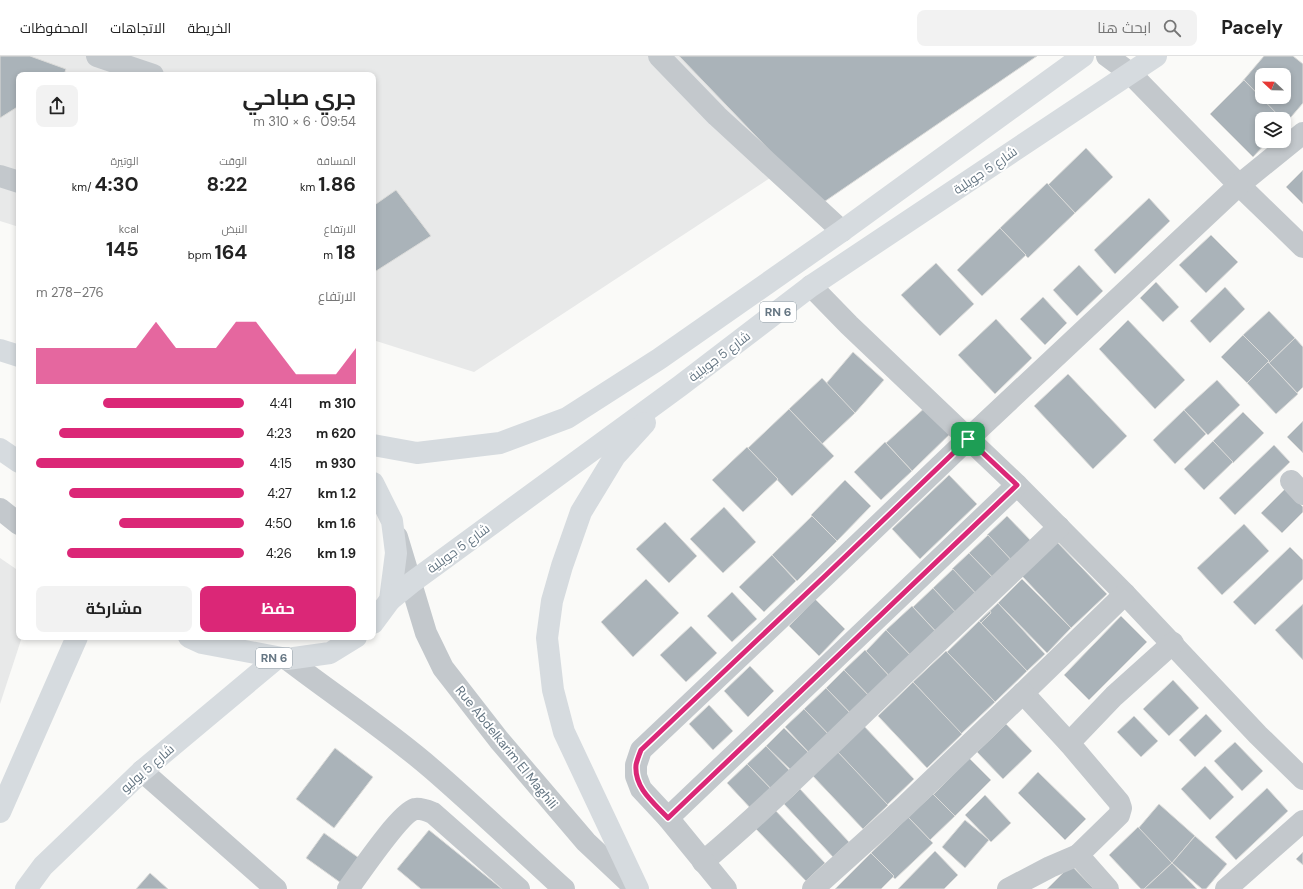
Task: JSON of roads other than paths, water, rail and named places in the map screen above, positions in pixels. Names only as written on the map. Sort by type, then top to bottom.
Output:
[{"type":"main road","name":"RN 6","points":[[376,446],[417,453],[500,442],[567,418],[659,359],[842,231],[1083,56]]},
{"type":"main road","name":"شارع 5 جويلية","points":[[390,600],[411,583],[680,386],[811,286],[1156,56]]},
{"type":"main road","points":[[0,350],[16,355]]},
{"type":"main road","points":[[637,889],[564,732],[553,690],[547,638],[552,601],[562,566],[581,512],[615,456],[680,386]]},
{"type":"main road","points":[[0,449],[16,460]]},
{"type":"main road","name":"RN 6","points":[[376,489],[392,521],[396,553],[390,600],[376,619]]},
{"type":"main road","points":[[0,812],[76,640]]},
{"type":"main road","name":"RN 6","points":[[196,640],[202,643],[282,659],[330,653],[351,640]]},
{"type":"main road","name":"شارع 5 يوليو","points":[[26,889],[43,866],[142,771],[282,659]]},
{"type":"street","points":[[98,56],[144,72]]},
{"type":"street","points":[[659,56],[717,116],[842,231]]},
{"type":"street","points":[[1107,56],[1130,73],[1239,186],[1303,247]]},
{"type":"street","points":[[726,889],[668,818],[641,789],[636,776],[636,765],[641,750],[968,439],[1239,186],[1303,133]]},
{"type":"street","points":[[0,176],[16,181]]},
{"type":"street","points":[[811,286],[849,325],[1059,527],[1173,643],[1258,735],[1303,779]]},
{"type":"street","points":[[668,818],[1017,485]]},
{"type":"street","points":[[0,509],[16,522]]},
{"type":"street","name":"Rue Abdelkarim El Maghili","points":[[392,521],[426,633],[443,668],[499,740],[586,842],[637,889]]},
{"type":"street","points":[[703,862],[803,772],[1059,527]]},
{"type":"street","points":[[812,889],[903,808],[1125,594]]},
{"type":"street","points":[[1069,743],[1114,696],[1173,643]]},
{"type":"street","points":[[282,659],[380,727],[432,769],[564,889]]},
{"type":"street","points":[[1008,889],[1050,867],[1078,855],[1119,815],[1121,808],[1119,802],[1023,692]]},
{"type":"street","points":[[142,771],[276,889]]},
{"type":"street","points":[[348,889],[408,812],[417,808],[433,813],[520,889]]},
{"type":"street","points":[[1226,889],[1303,821]]},
{"type":"street","points":[[1078,855],[1108,889]]}]
